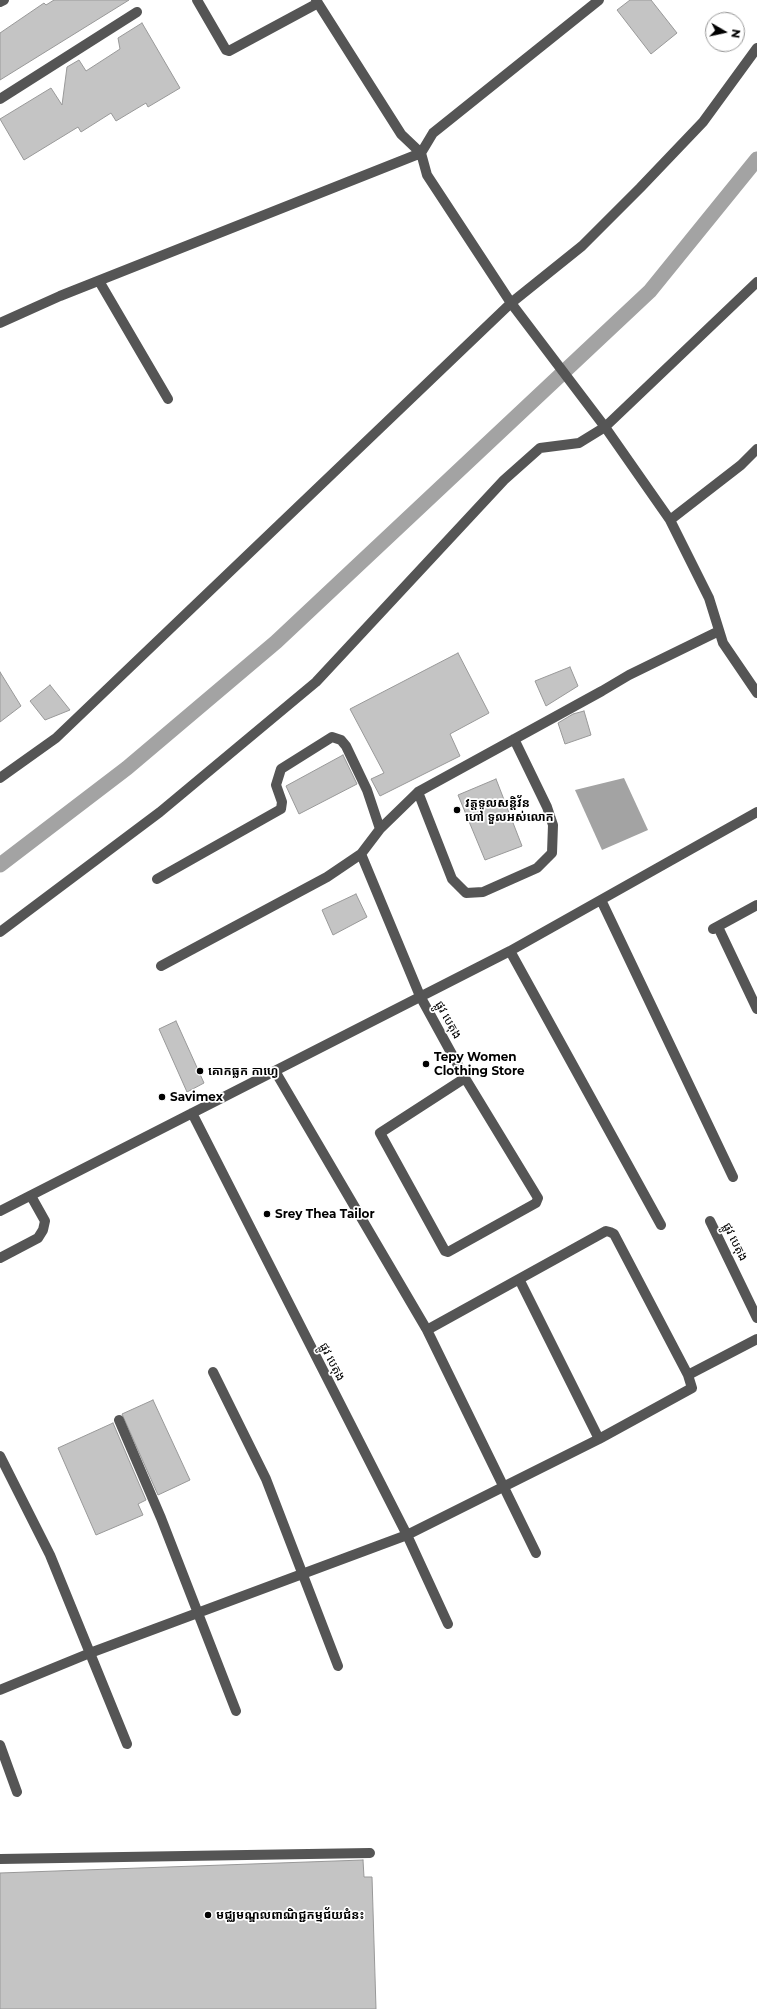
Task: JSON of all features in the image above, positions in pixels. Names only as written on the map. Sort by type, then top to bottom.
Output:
[{"type":"street","points":[[0,2],[4,0]]},
{"type":"street","points":[[196,0],[226,50],[229,51],[317,1],[400,134],[421,153],[427,175],[511,303],[605,427],[670,520],[709,598],[718,631],[723,643],[757,693]]},
{"type":"street","points":[[0,323],[99,281],[421,153],[433,133],[599,0]]},
{"type":"street","points":[[0,99],[137,12]]},
{"type":"street","points":[[0,778],[56,738],[511,303],[582,246],[703,122],[757,48]]},
{"type":"street","points":[[99,281],[168,399]]},
{"type":"street","points":[[0,932],[160,812],[316,682],[504,480],[540,448],[579,443],[605,427],[757,282]]},
{"type":"street","points":[[670,520],[741,465],[757,449]]},
{"type":"street","points":[[161,966],[327,877],[361,854],[380,829],[418,792],[602,692],[629,674],[718,631]]},
{"type":"street","points":[[157,879],[281,810],[282,802],[276,785],[281,769],[332,737],[341,740],[346,746],[367,790],[380,829]]},
{"type":"street","points":[[418,792],[452,879],[466,893],[483,892],[538,868],[552,853],[553,825],[547,807],[514,739]]},
{"type":"street","points":[[0,1211],[510,951],[757,812]]},
{"type":"street","name":"ផ្លូវ បេតុង","points":[[361,854],[420,996],[465,1078],[538,1200],[450,1252],[446,1251],[380,1134],[465,1078]]},
{"type":"street","points":[[601,900],[733,1177]]},
{"type":"street","points":[[757,905],[715,928],[757,1009]]},
{"type":"street","points":[[510,951],[661,1225]]},
{"type":"street","points":[[275,1071],[427,1330],[536,1553]]},
{"type":"street","name":"ផ្លូវ បេតុង","points":[[192,1113],[407,1535],[448,1624]]},
{"type":"street","points":[[0,1258],[38,1238],[43,1230],[45,1221],[31,1196]]},
{"type":"street","name":"ផ្លូវ បេតុង","points":[[710,1221],[757,1318]]},
{"type":"street","points":[[0,1690],[197,1613],[407,1535],[599,1440],[692,1388],[688,1375],[614,1234],[606,1231],[427,1330]]},
{"type":"street","points":[[519,1279],[599,1440]]},
{"type":"street","points":[[688,1375],[757,1339]]},
{"type":"street","points":[[213,1372],[266,1479],[338,1666]]},
{"type":"street","points":[[119,1420],[162,1518],[197,1613],[236,1711]]},
{"type":"street","points":[[0,1456],[50,1555],[127,1744]]},
{"type":"street","points":[[0,1745],[17,1792]]},
{"type":"street","points":[[0,1859],[370,1853]]},
{"type":"shaded area","points":[[624,778],[648,830],[602,850],[575,790]]},
{"type":"building","points":[[54,0],[129,0],[0,80],[0,33],[44,3],[46,5]]},
{"type":"building","points":[[630,0],[651,0],[677,33],[651,54],[617,10]]},
{"type":"building","points":[[142,23],[180,88],[148,107],[146,103],[116,121],[111,113],[81,132],[78,127],[24,160],[0,119],[51,88],[62,105],[67,67],[79,60],[86,71],[120,49],[118,38]]},
{"type":"building","points":[[458,653],[489,713],[450,734],[460,756],[380,796],[371,779],[384,773],[350,709]]},
{"type":"building","points":[[570,667],[578,686],[546,706],[535,681]]},
{"type":"building","points":[[0,672],[21,706],[0,722]]},
{"type":"building","points":[[50,685],[70,710],[45,720],[30,701]]},
{"type":"building","points":[[584,711],[591,735],[565,744],[558,723],[573,714]]},
{"type":"building","points":[[343,755],[357,784],[299,814],[286,786]]},
{"type":"building","points":[[496,779],[522,846],[485,860],[458,795]]},
{"type":"building","points":[[356,894],[367,917],[333,935],[322,910]]},
{"type":"building","points":[[176,1021],[204,1083],[187,1092],[159,1029]]},
{"type":"building","points":[[153,1400],[190,1480],[158,1495],[122,1414]]},
{"type":"building","points":[[113,1423],[146,1500],[138,1504],[143,1515],[96,1535],[58,1448]]},
{"type":"building","name":"មជ្ឈមណ្ឌលពាណិជ្ជកម្មជ័យជំនះ","points":[[363,1860],[364,1877],[372,1877],[376,2009],[0,2009],[0,1873]]},
{"type":"waterway","points":[[0,865],[127,768],[276,642],[650,291],[757,159]]},
{"type":"place","name":"វត្តទូលសន្តិវ័ន ហៅ ទួលអស់លោក","points":[[457,810]]},
{"type":"place","name":"Tepy Women Clothing Store","points":[[426,1064]]},
{"type":"place","name":"គោកធ្លក កាហ្វេ","points":[[200,1071]]},
{"type":"place","name":"Savimex","points":[[162,1097]]},
{"type":"place","name":"Srey Thea Tailor","points":[[267,1214]]},
{"type":"place","name":"មជ្ឈមណ្ឌលពាណិជ្ជកម្មជ័យជំនះ","points":[[208,1915]]}]
